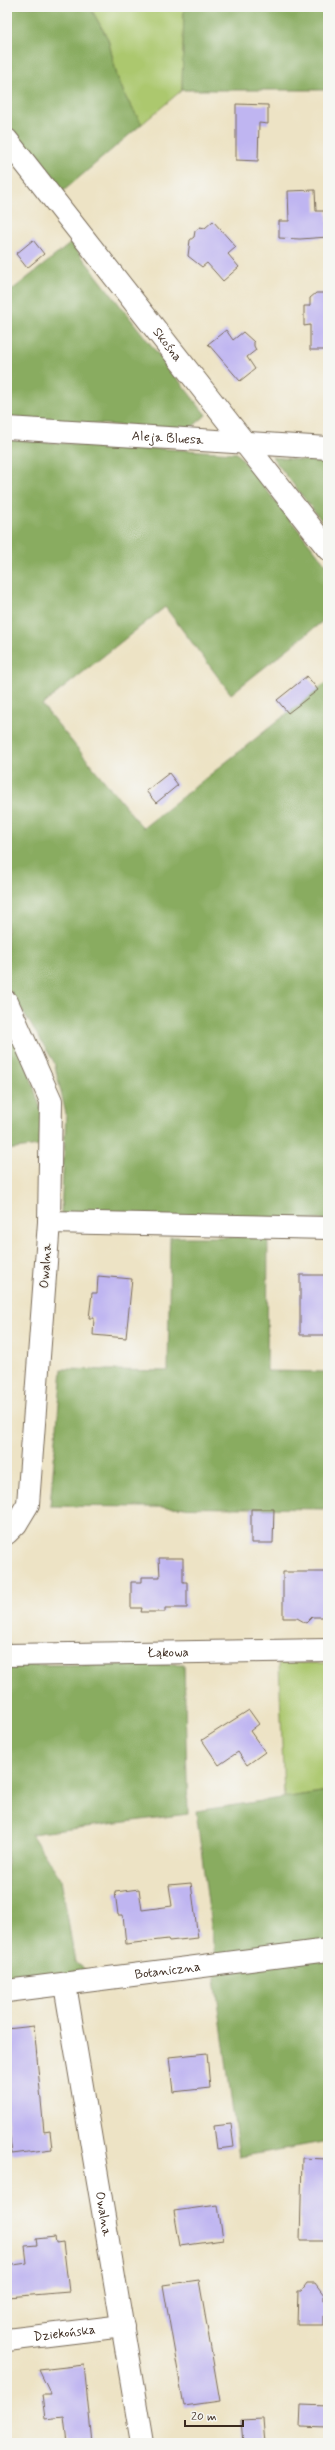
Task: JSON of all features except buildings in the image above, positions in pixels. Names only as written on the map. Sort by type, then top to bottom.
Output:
[{"type":"street","name":"Skośna","points":[[7,140],[328,549]]},
{"type":"street","name":"Aleja Bluesa","points":[[7,428],[328,448]]},
{"type":"street","name":"Owalna","points":[[7,1002],[51,1101],[49,1222],[28,1504],[16,1524],[7,1533]]},
{"type":"street","points":[[49,1222],[328,1228]]},
{"type":"street","name":"Łąkowa","points":[[7,1655],[328,1650]]},
{"type":"street","name":"Botaniczna","points":[[7,1991],[65,1985],[328,1950]]},
{"type":"street","name":"Owalna","points":[[65,1985],[142,2443]]},
{"type":"street","name":"Dziekońska","points":[[7,2340],[123,2326]]},
{"type":"green space","points":[[7,7],[90,7],[108,39],[117,76],[126,98],[142,124],[61,193],[7,125]]},
{"type":"green space","points":[[90,7],[184,7],[182,90],[142,124],[126,98],[117,76],[108,39]]},
{"type":"green space","points":[[184,7],[328,7],[328,90],[182,90]]},
{"type":"green space","points":[[71,243],[206,415],[189,430],[7,418],[7,294]]},
{"type":"green space","points":[[7,440],[237,453],[328,567],[328,617],[231,694],[165,607],[42,705],[143,828],[328,681],[328,1220],[61,1214],[66,1114],[54,1062],[7,986]]},
{"type":"green space","points":[[272,457],[328,463],[328,529]]},
{"type":"green space","points":[[7,1025],[25,1060],[42,1113],[39,1146],[7,1150]]},
{"type":"green space","points":[[170,1237],[268,1237],[267,1371],[328,1372],[328,1509],[50,1506],[62,1369],[168,1371]]},
{"type":"green space","points":[[279,1663],[328,1663],[328,1791],[284,1798]]},
{"type":"green space","points":[[184,1664],[188,1814],[31,1834],[61,1879],[75,1962],[92,1974],[7,1983],[7,1665]]},
{"type":"green space","points":[[328,1791],[328,1941],[215,1957],[196,1811]]},
{"type":"green space","points":[[328,1955],[328,2141],[239,2157],[214,1971]]}]
